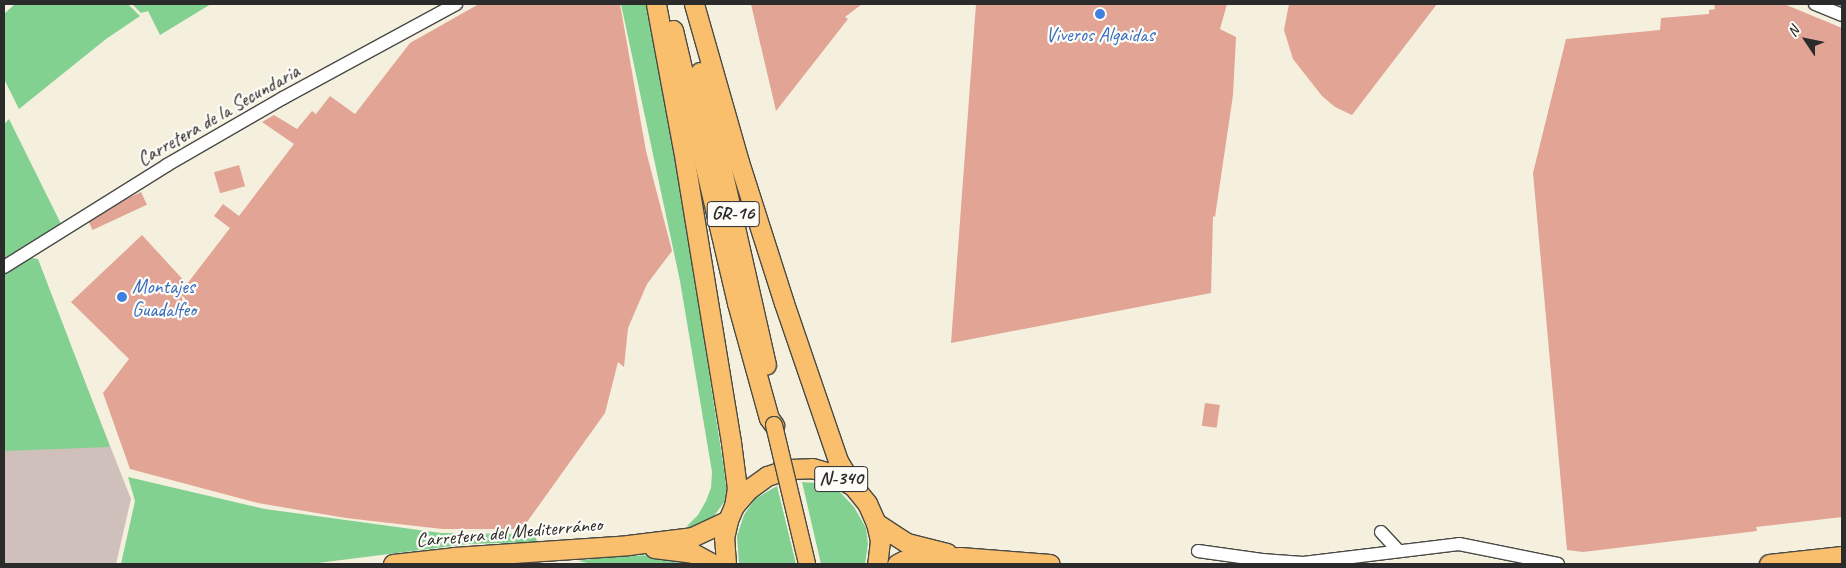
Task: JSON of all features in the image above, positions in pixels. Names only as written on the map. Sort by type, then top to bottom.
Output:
[{"type":"highway","points":[[656,4],[683,149],[737,488],[724,538],[726,564]]},
{"type":"highway","name":"GR-16","points":[[667,4],[737,303],[769,418],[774,425]]},
{"type":"highway","name":"GR-16","points":[[684,4],[756,313],[776,416],[774,425]]},
{"type":"highway","points":[[694,4],[739,162],[784,303],[838,461],[853,486]]},
{"type":"highway","name":"N-340","points":[[731,513],[749,489],[767,476],[789,469],[812,468],[833,474],[853,486],[867,503],[876,523],[880,541],[877,564]]},
{"type":"highway","name":"Carretera del Mediterráneo","points":[[393,564],[454,557],[628,545],[692,537],[731,513]]},
{"type":"highway","name":"N-340","points":[[876,523],[907,543],[965,560]]},
{"type":"highway","name":"Carretera del Mediterráneo","points":[[628,545],[693,553],[714,564]]},
{"type":"highway","points":[[1769,564],[1842,556]]},
{"type":"highway","name":"N-340","points":[[897,564],[903,561],[965,560],[1050,564]]},
{"type":"main road","name":"GR-16","points":[[774,425],[807,564]]},
{"type":"street","name":"Carretera de la Secundaria","points":[[4,267],[167,165],[456,4]]},
{"type":"street","points":[[1814,4],[1842,15]]},
{"type":"street","points":[[1381,532],[1398,550]]},
{"type":"street","points":[[1198,551],[1262,560],[1303,562],[1374,552],[1459,544],[1558,564]]},
{"type":"street","points":[[1367,564],[1374,552]]},
{"type":"shaded area","points":[[38,263],[131,499],[116,564],[4,564],[4,281]]},
{"type":"green space","points":[[15,4],[128,4],[140,16],[106,39],[19,109],[4,79],[4,14]]},
{"type":"green space","points":[[132,4],[211,4],[160,35],[148,11],[141,13]]},
{"type":"green space","points":[[621,4],[646,4],[682,198],[723,463],[727,492],[725,501],[711,520],[694,530],[687,526],[698,515],[706,501],[711,488],[712,472],[680,281]]},
{"type":"green space","points":[[9,119],[62,226],[4,260],[4,124]]},
{"type":"green space","points":[[32,258],[38,259],[110,447],[4,451],[4,273]]},
{"type":"green space","points":[[128,477],[265,509],[441,533],[535,534],[537,542],[468,544],[310,564],[121,564],[135,501]]},
{"type":"green space","points":[[802,482],[832,487],[839,491],[854,507],[866,528],[868,544],[865,564],[821,564]]},
{"type":"green space","points":[[777,486],[796,564],[739,564],[737,536],[744,515],[755,499]]},
{"type":"green space","points":[[653,555],[677,557],[697,564],[593,564],[578,561],[603,557]]},
{"type":"building","points":[[479,4],[620,4],[646,151],[672,251],[647,284],[628,328],[624,367],[618,362],[605,413],[522,529],[442,529],[346,518],[258,503],[130,469],[103,393],[129,359],[71,302],[142,235],[187,284],[230,228],[214,216],[223,204],[239,216],[294,144],[262,122],[274,115],[297,129],[312,111],[316,114],[330,96],[355,114],[410,43]]},
{"type":"building","points":[[751,4],[862,4],[845,17],[848,19],[776,111]]},
{"type":"building","points":[[976,4],[1227,4],[1220,29],[1236,37],[1233,95],[1215,217],[1213,216],[1211,293],[951,343]]},
{"type":"building","points":[[1289,4],[1437,4],[1352,115],[1335,107],[1322,96],[1293,59],[1284,30]]},
{"type":"building","points":[[1714,4],[1784,4],[1842,28],[1842,517],[1756,527],[1757,531],[1583,552],[1567,550],[1533,173],[1566,39],[1660,30],[1661,18],[1709,14],[1709,10],[1715,9]]},
{"type":"building","points":[[239,165],[245,186],[220,193],[214,172]]},
{"type":"building","points":[[141,192],[147,205],[93,230],[87,217]]},
{"type":"building","points":[[1205,403],[1220,405],[1217,428],[1202,426]]},
{"type":"waterway","points":[[1836,4],[1842,6]]},
{"type":"place","name":"Viveros Algaidas","points":[[1100,14]]},
{"type":"place","name":"Montajes Guadalfeo","points":[[122,297]]}]
